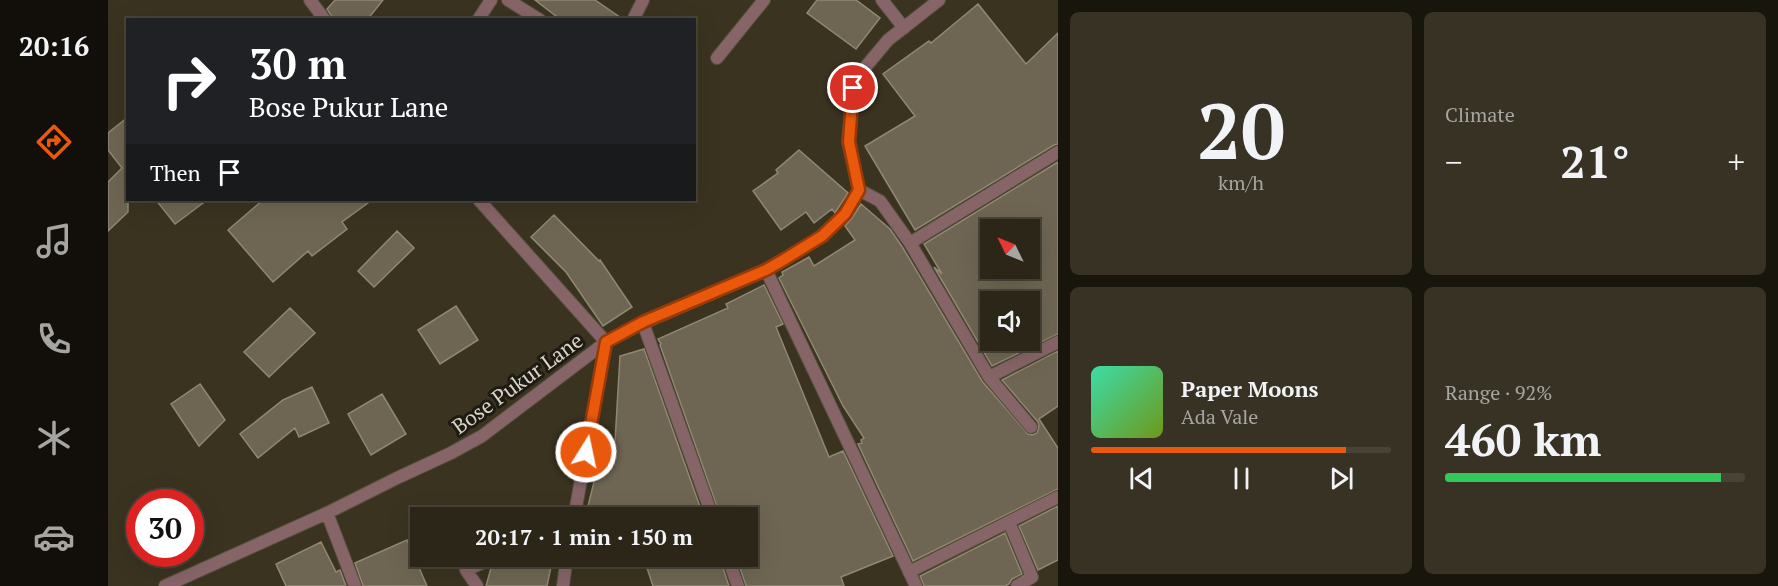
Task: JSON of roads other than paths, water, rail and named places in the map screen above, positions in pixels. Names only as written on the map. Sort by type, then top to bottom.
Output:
[{"type":"street","points":[[310,0],[324,18]]},
{"type":"street","points":[[479,18],[491,0]]},
{"type":"street","points":[[508,0],[537,18]]},
{"type":"street","points":[[634,18],[643,0]]},
{"type":"street","points":[[717,58],[764,0]]},
{"type":"street","points":[[882,0],[904,28]]},
{"type":"street","points":[[939,0],[888,40],[863,70],[853,88],[849,142],[859,190],[880,201],[910,243],[989,377],[1031,427]]},
{"type":"street","points":[[910,243],[1058,152]]},
{"type":"street","name":"Bose Pukur Lane","points":[[165,586],[327,513],[452,453],[482,436],[606,342],[643,322],[766,270],[822,236],[845,214],[859,190]]},
{"type":"street","points":[[480,201],[606,342],[576,507]]},
{"type":"street","points":[[766,270],[916,586]]},
{"type":"street","points":[[643,322],[709,507]]},
{"type":"street","points":[[989,377],[1058,342]]},
{"type":"street","points":[[909,572],[1058,497]]},
{"type":"street","points":[[327,513],[355,586]]},
{"type":"street","points":[[1010,522],[1032,577],[1017,586]]},
{"type":"street","points":[[473,567],[466,570],[477,586]]},
{"type":"street","points":[[563,586],[566,567]]},
{"type":"street","points":[[731,567],[738,586]]}]
